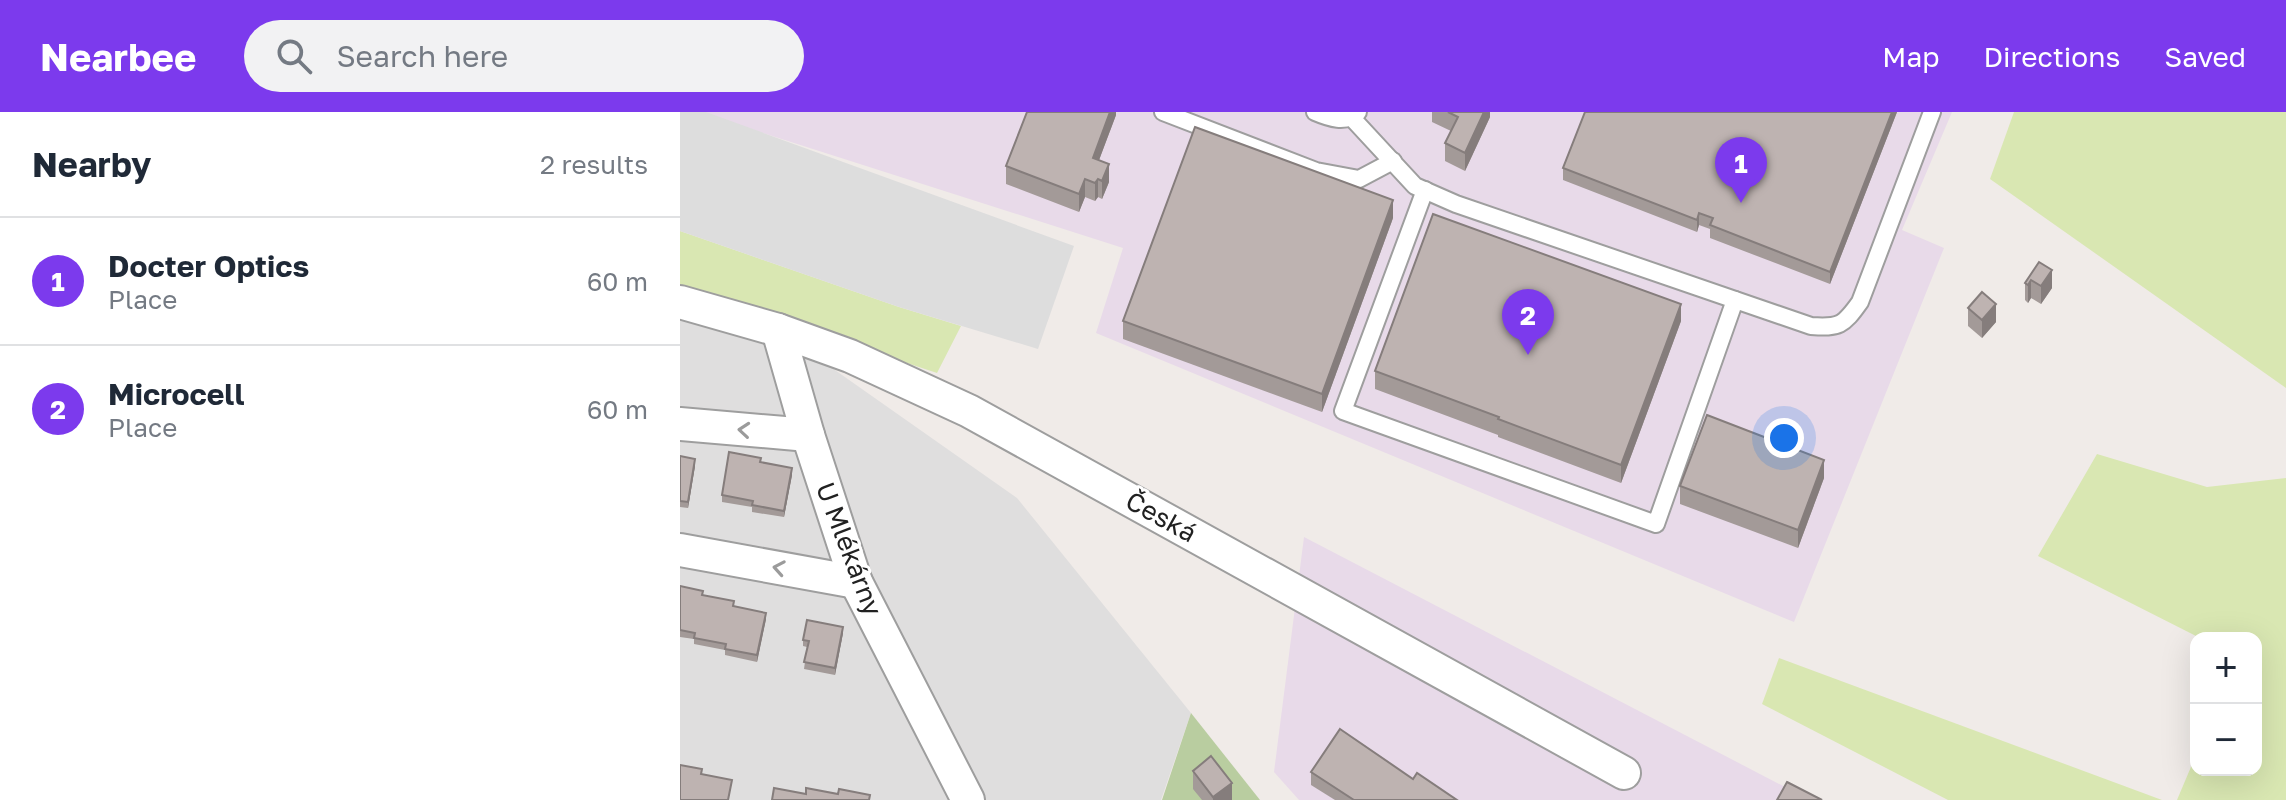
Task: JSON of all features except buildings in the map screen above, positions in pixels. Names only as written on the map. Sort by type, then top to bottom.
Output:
[{"type":"street","name":"Česká","points":[[680,302],[778,330],[850,356],[969,411],[1624,773]]},
{"type":"street","name":"U Mlékárny","points":[[778,330],[856,582],[968,800]]},
{"type":"street","points":[[680,424],[808,435]]},
{"type":"street","points":[[680,550],[856,582]]},
{"type":"lane","points":[[1163,112],[1316,171],[1359,179],[1393,161]]},
{"type":"lane","points":[[1315,112],[1341,119],[1355,115],[1415,186],[1456,204],[1811,326],[1833,328],[1846,321],[1860,302],[1932,112]]},
{"type":"lane","points":[[1425,190],[1343,411],[1656,524],[1735,300]]},
{"type":"shaded area","points":[[680,112],[706,112],[1074,246],[1038,349],[899,307],[680,231]]},
{"type":"shaded area","points":[[697,112],[1952,112],[1902,230],[1944,248],[1794,622],[1096,333],[1123,248]]},
{"type":"shaded area","points":[[680,309],[778,330],[1017,498],[1191,713],[1161,800],[680,800]]},
{"type":"shaded area","points":[[1304,537],[1810,800],[1299,800],[1274,772]]},
{"type":"green space","points":[[2014,112],[2286,112],[2286,388],[1990,179]]},
{"type":"green space","points":[[680,231],[961,326],[937,373],[680,288]]},
{"type":"green space","points":[[2097,454],[2207,487],[2286,478],[2286,800],[2177,800],[2190,769],[2190,776],[2262,776],[2262,632],[2190,633],[2038,556]]},
{"type":"green space","points":[[1779,658],[2162,800],[1948,800],[1762,704]]},
{"type":"green space","points":[[1191,713],[1260,800],[1162,800]]},
{"type":"place","name":"Docter Optics","points":[[1741,203]]},
{"type":"place","name":"Microcell","points":[[1528,355]]}]
